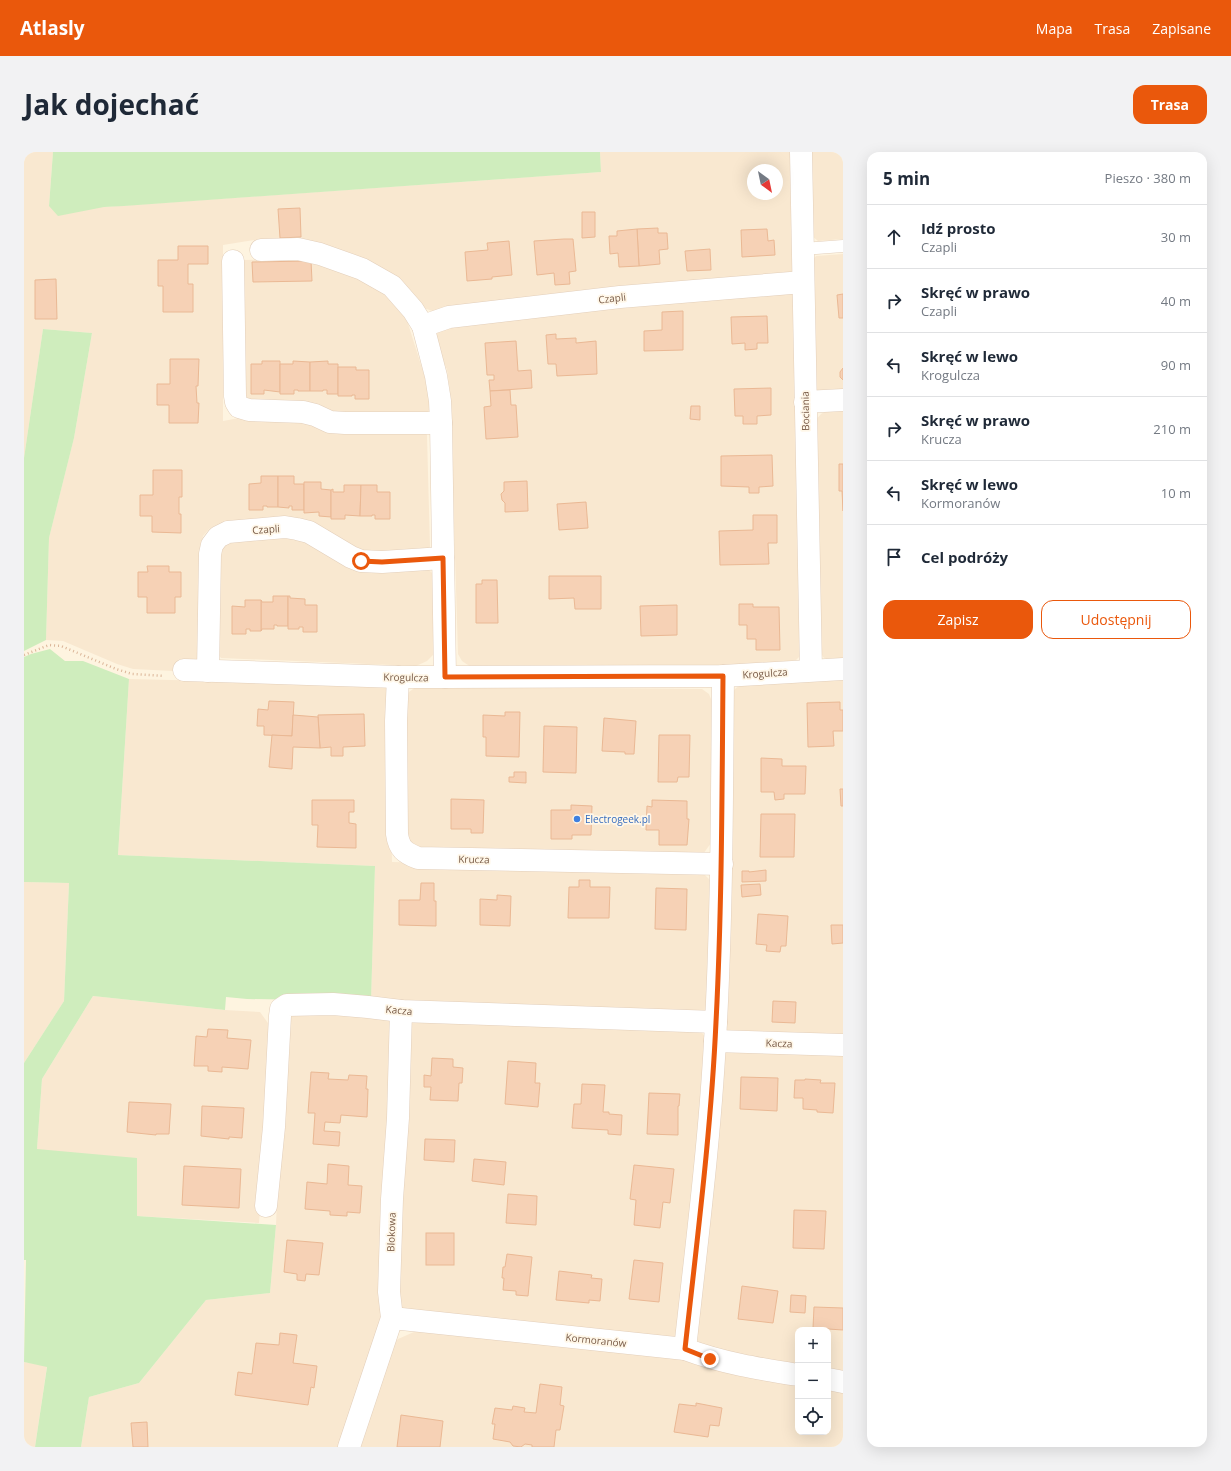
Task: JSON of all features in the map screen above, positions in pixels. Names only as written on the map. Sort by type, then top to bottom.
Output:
[{"type":"street","name":"Bociania","points":[[801,152],[811,670]]},
{"type":"street","points":[[261,250],[298,249],[320,254],[362,269],[392,286],[413,310],[423,326],[436,376],[440,401],[445,677]]},
{"type":"street","points":[[233,261],[235,396],[239,407],[249,410],[303,412],[316,415],[330,422],[441,423]]},
{"type":"street","name":"Czapli","points":[[423,326],[449,317],[488,312],[620,297],[803,282]]},
{"type":"street","points":[[805,402],[843,400]]},
{"type":"street","name":"Czapli","points":[[208,671],[210,554],[212,545],[218,537],[228,532],[285,527],[297,529],[309,532],[351,557],[361,561],[382,562],[443,558]]},
{"type":"street","name":"Krogulcza","points":[[184,670],[398,677],[445,677],[723,676],[843,669]]},
{"type":"street","points":[[685,1349],[706,1164],[716,1032],[722,864],[723,676]]},
{"type":"street","name":"Krucza","points":[[398,677],[396,721],[397,834],[398,842],[402,849],[409,854],[418,858],[722,864]]},
{"type":"street","name":"Kacza","points":[[266,1206],[274,1127],[280,1016],[281,1009],[287,1005],[333,1004],[401,1011],[716,1032],[843,1045]]},
{"type":"street","name":"Blokowa","points":[[349,1447],[392,1318],[389,1292],[392,1199],[398,1118],[401,1011]]},
{"type":"street","name":"Kormoranów","points":[[392,1318],[685,1349],[710,1359],[795,1375]]},
{"type":"street","points":[[831,1380],[843,1382]]},
{"type":"lane","points":[[802,249],[843,246]]},
{"type":"path","points":[[24,655],[49,645],[61,646],[116,669],[132,674],[174,677],[184,670]]},
{"type":"shaded area","points":[[24,152],[53,152],[49,206],[104,207],[601,172],[600,152],[795,152],[798,272],[435,312],[424,308],[305,241],[254,240],[223,245],[223,421],[245,417],[423,430],[427,435],[430,547],[424,553],[368,554],[292,521],[217,525],[209,529],[203,536],[200,550],[200,661],[179,659],[173,671],[133,669],[117,664],[63,641],[46,640],[49,538],[74,438],[92,333],[43,329],[24,458]]},
{"type":"shaded area","points":[[810,152],[843,152],[843,239],[818,241],[812,236]]},
{"type":"shaded area","points":[[843,254],[843,394],[818,392],[814,387],[813,260],[816,256]]},
{"type":"shaded area","points":[[313,259],[378,280],[406,317],[431,397],[432,407],[423,417],[336,417],[247,399],[244,393],[243,260]]},
{"type":"shaded area","points":[[798,290],[802,654],[796,660],[728,668],[471,667],[462,661],[458,654],[450,391],[447,370],[435,336],[438,332],[455,323]]},
{"type":"shaded area","points":[[843,408],[843,660],[828,660],[823,657],[820,650],[815,421],[821,414],[830,409]]},
{"type":"shaded area","points":[[287,534],[428,569],[433,574],[436,652],[427,661],[416,666],[221,658],[216,652],[218,558],[224,542]]},
{"type":"shaded area","points":[[843,678],[843,1038],[729,1034],[723,1028],[731,694],[736,688],[746,682]]},
{"type":"shaded area","points":[[129,679],[384,685],[388,690],[392,862],[700,870],[714,884],[706,1010],[701,1013],[371,1001],[375,866],[118,855]]},
{"type":"shaded area","points":[[417,686],[702,689],[709,694],[715,709],[711,843],[701,857],[422,851],[406,842],[403,705],[409,692]]},
{"type":"shaded area","points":[[24,882],[69,883],[64,1001],[24,1063]]},
{"type":"shaded area","points":[[93,996],[225,1010],[260,1012],[273,1030],[259,1223],[137,1216],[37,1149],[42,1079]]},
{"type":"shaded area","points":[[288,1013],[391,1017],[383,1302],[380,1330],[344,1447],[81,1447],[89,1397],[139,1383],[206,1300],[270,1293],[276,1225],[284,1019]]},
{"type":"shaded area","points":[[413,1021],[700,1030],[705,1037],[705,1049],[679,1336],[670,1341],[405,1312],[399,1307],[407,1027]]},
{"type":"shaded area","points":[[723,1051],[843,1052],[843,1375],[831,1373],[831,1327],[795,1327],[795,1367],[705,1348],[698,1341],[694,1333]]},
{"type":"shaded area","points":[[436,1329],[665,1354],[795,1380],[795,1435],[831,1435],[831,1386],[843,1388],[843,1447],[357,1447],[388,1349],[398,1339],[414,1332]]},
{"type":"shaded area","points":[[24,1362],[47,1366],[35,1447],[24,1447]]},
{"type":"green space","points":[[53,152],[600,152],[601,172],[104,207],[58,216],[49,206]]},
{"type":"green space","points":[[43,329],[92,333],[74,438],[49,538],[46,640],[24,651],[24,458]]},
{"type":"green space","points":[[50,649],[65,661],[83,661],[129,679],[118,855],[375,866],[371,1001],[247,999],[226,997],[225,1010],[93,996],[42,1079],[37,1149],[137,1158],[137,1216],[276,1225],[270,1293],[206,1300],[139,1383],[89,1397],[81,1447],[35,1447],[47,1367],[24,1362],[26,1260],[24,1260],[24,1063],[64,1001],[69,883],[24,882],[24,657]]},
{"type":"building","points":[[300,208],[301,237],[280,238],[278,209]]},
{"type":"building","points":[[582,212],[595,212],[595,237],[582,238]]},
{"type":"building","points":[[658,228],[658,233],[667,233],[668,249],[659,250],[660,264],[639,266],[637,229]]},
{"type":"building","points":[[637,229],[639,266],[619,267],[618,253],[610,254],[609,236],[617,236],[617,231]]},
{"type":"building","points":[[767,229],[768,241],[774,240],[775,255],[742,257],[741,230]]},
{"type":"building","points":[[573,239],[576,271],[569,272],[570,284],[555,285],[554,273],[537,275],[534,241]]},
{"type":"building","points":[[509,241],[512,275],[492,277],[492,279],[467,281],[465,252],[488,250],[487,243]]},
{"type":"building","points":[[178,246],[208,246],[208,264],[188,264],[188,284],[193,284],[193,312],[163,312],[163,286],[158,286],[158,260],[178,260]]},
{"type":"building","points":[[710,249],[711,270],[687,271],[685,251]]},
{"type":"building","points":[[311,261],[312,281],[253,282],[252,262]]},
{"type":"building","points":[[56,279],[57,319],[35,319],[35,280]]},
{"type":"building","points":[[843,294],[843,318],[839,318],[837,295]]},
{"type":"building","points":[[683,311],[683,350],[644,351],[644,331],[662,330],[662,312]]},
{"type":"building","points":[[767,316],[768,343],[757,343],[757,349],[745,350],[745,343],[732,344],[731,317]]},
{"type":"building","points":[[556,334],[556,339],[576,338],[576,343],[596,341],[597,374],[557,376],[556,364],[548,364],[546,335]]},
{"type":"building","points":[[516,341],[518,371],[531,370],[532,388],[490,391],[489,380],[494,380],[494,375],[487,375],[485,343]]},
{"type":"building","points":[[170,359],[199,359],[198,386],[196,386],[197,403],[199,403],[198,423],[169,423],[169,405],[157,405],[157,384],[170,384]]},
{"type":"building","points":[[262,361],[280,361],[280,392],[264,390],[264,394],[251,394],[251,364],[262,364]]},
{"type":"building","points":[[293,361],[310,362],[310,391],[294,390],[294,394],[280,394],[280,364],[293,364]]},
{"type":"building","points":[[328,361],[328,364],[338,364],[338,394],[327,394],[327,390],[310,391],[310,362]]},
{"type":"building","points":[[338,367],[356,367],[356,370],[369,370],[369,399],[355,399],[355,395],[338,396]]},
{"type":"building","points":[[843,368],[843,380],[840,377],[840,372]]},
{"type":"building","points":[[771,388],[771,415],[757,416],[757,424],[743,424],[743,416],[735,416],[734,389]]},
{"type":"building","points":[[510,390],[511,405],[516,405],[518,437],[486,439],[484,407],[491,406],[490,391]]},
{"type":"building","points":[[691,406],[700,406],[700,420],[690,419]]},
{"type":"building","points":[[772,455],[773,486],[759,487],[759,493],[749,493],[749,487],[721,486],[721,456]]},
{"type":"building","points":[[839,464],[843,464],[843,511],[842,491],[839,491]]},
{"type":"building","points":[[153,470],[182,470],[182,497],[179,497],[181,533],[152,532],[152,516],[140,516],[140,495],[153,495]]},
{"type":"building","points":[[261,476],[278,476],[278,507],[263,506],[263,510],[249,510],[249,484],[261,483]]},
{"type":"building","points":[[278,476],[294,476],[294,484],[304,484],[304,510],[292,510],[292,506],[289,506],[289,508],[278,507]]},
{"type":"building","points":[[527,481],[528,511],[505,512],[505,503],[502,500],[501,494],[504,491],[504,482]]},
{"type":"building","points":[[304,482],[321,482],[321,489],[331,490],[331,517],[319,516],[319,512],[304,513]]},
{"type":"building","points":[[344,485],[361,485],[360,516],[345,515],[345,519],[331,519],[331,490],[333,489],[333,492],[344,492]]},
{"type":"building","points":[[361,485],[377,485],[377,492],[390,492],[390,519],[375,519],[375,515],[360,516]]},
{"type":"building","points":[[586,502],[588,528],[559,530],[557,504]]},
{"type":"building","points":[[753,515],[777,515],[777,543],[768,543],[769,564],[720,565],[719,531],[753,530]]},
{"type":"building","points":[[147,566],[169,566],[169,572],[181,572],[181,597],[175,597],[175,613],[147,613],[147,597],[138,597],[138,572],[148,572]]},
{"type":"building","points":[[549,576],[601,576],[601,609],[575,609],[574,598],[549,599]]},
{"type":"building","points":[[482,580],[497,580],[498,623],[476,623],[476,584],[482,584]]},
{"type":"building","points":[[273,596],[288,596],[288,626],[274,625],[274,629],[262,629],[261,631],[261,600],[262,602],[273,602]]},
{"type":"building","points":[[288,596],[290,596],[290,598],[305,599],[305,605],[317,605],[317,632],[303,632],[303,627],[299,627],[299,629],[288,629]]},
{"type":"building","points":[[245,600],[261,600],[261,631],[250,631],[250,629],[246,629],[246,634],[232,634],[232,606],[245,607]]},
{"type":"building","points":[[739,604],[753,604],[753,607],[779,607],[780,650],[756,650],[756,639],[747,639],[747,625],[739,625]]},
{"type":"building","points":[[677,605],[677,635],[641,636],[640,606]]},
{"type":"building","points":[[269,701],[294,702],[292,736],[264,735],[264,726],[257,726],[258,709],[268,710]]},
{"type":"building","points":[[840,702],[840,710],[843,710],[843,731],[833,731],[834,746],[808,747],[807,703]]},
{"type":"building","points":[[505,712],[520,712],[519,757],[486,756],[486,737],[483,737],[483,715],[505,716]]},
{"type":"building","points":[[364,714],[365,746],[343,747],[343,756],[331,756],[331,747],[320,748],[318,715]]},
{"type":"building","points":[[293,715],[318,717],[320,748],[293,747],[292,769],[269,767],[272,735],[292,736]]},
{"type":"building","points":[[604,718],[636,721],[634,754],[602,751]]},
{"type":"building","points":[[544,726],[577,727],[576,773],[543,772]]},
{"type":"building","points":[[659,735],[690,735],[689,777],[678,777],[677,782],[658,782]]},
{"type":"building","points":[[761,758],[782,759],[782,766],[806,766],[805,794],[784,794],[784,799],[775,800],[774,792],[761,792]]},
{"type":"building","points":[[514,772],[526,772],[526,783],[509,782],[509,777],[514,777]]},
{"type":"building","points":[[840,789],[843,789],[843,806],[841,806]]},
{"type":"building","points":[[451,799],[484,800],[483,833],[471,833],[471,829],[451,829]]},
{"type":"building","points":[[312,800],[354,800],[354,812],[349,812],[349,823],[356,824],[356,848],[317,847],[318,825],[312,825]]},
{"type":"building","points":[[652,800],[687,801],[687,819],[689,819],[687,845],[659,845],[659,830],[646,830],[647,806],[652,807]]},
{"type":"building","points":[[571,805],[592,806],[591,835],[572,835],[572,839],[551,839],[551,810],[571,810]]},
{"type":"building","points":[[761,814],[795,814],[794,857],[760,857]]},
{"type":"building","points":[[766,870],[766,881],[742,882],[742,871],[749,872]]},
{"type":"building","points":[[579,880],[590,880],[590,887],[610,887],[609,918],[568,918],[569,887],[579,887]]},
{"type":"building","points":[[421,883],[434,883],[436,926],[399,925],[399,900],[420,900]]},
{"type":"building","points":[[760,884],[761,895],[742,897],[741,885]]},
{"type":"building","points":[[656,888],[687,889],[686,930],[655,929]]},
{"type":"building","points":[[497,895],[511,896],[510,926],[480,925],[480,899],[497,900]]},
{"type":"building","points":[[758,914],[788,916],[786,946],[781,946],[780,952],[766,951],[767,945],[756,944]]},
{"type":"building","points":[[831,925],[843,925],[843,943],[832,944]]},
{"type":"building","points":[[773,1001],[796,1002],[795,1023],[772,1022]]},
{"type":"building","points":[[208,1029],[228,1030],[227,1038],[251,1040],[248,1069],[222,1067],[222,1072],[208,1071],[208,1066],[194,1066],[196,1036],[207,1037]]},
{"type":"building","points":[[432,1058],[453,1059],[453,1067],[463,1068],[462,1083],[459,1083],[458,1101],[430,1100],[431,1087],[424,1087],[424,1075],[431,1076]]},
{"type":"building","points":[[508,1061],[536,1063],[535,1083],[540,1083],[538,1107],[505,1104]]},
{"type":"building","points":[[311,1072],[329,1073],[328,1079],[348,1080],[349,1075],[367,1076],[367,1117],[341,1115],[340,1123],[325,1122],[324,1131],[340,1132],[339,1146],[313,1144],[315,1113],[308,1113]]},
{"type":"building","points":[[741,1077],[778,1078],[777,1111],[740,1109]]},
{"type":"building","points":[[795,1080],[821,1080],[820,1083],[835,1083],[833,1113],[803,1109],[803,1098],[794,1098]]},
{"type":"building","points":[[582,1084],[605,1085],[603,1112],[622,1115],[621,1135],[608,1134],[608,1130],[572,1128],[574,1104],[581,1104]]},
{"type":"building","points":[[649,1093],[680,1094],[678,1106],[678,1135],[647,1134]]},
{"type":"building","points":[[129,1102],[171,1104],[169,1134],[156,1135],[127,1132]]},
{"type":"building","points":[[202,1106],[244,1108],[242,1138],[229,1137],[229,1139],[201,1136]]},
{"type":"building","points":[[425,1139],[455,1140],[454,1162],[424,1160]]},
{"type":"building","points":[[474,1159],[506,1162],[504,1185],[472,1181]]},
{"type":"building","points":[[328,1164],[349,1166],[348,1185],[362,1186],[360,1213],[347,1212],[347,1216],[330,1215],[330,1211],[305,1209],[307,1182],[327,1184]]},
{"type":"building","points":[[634,1165],[674,1169],[670,1203],[663,1202],[660,1228],[634,1225],[636,1200],[630,1199]]},
{"type":"building","points":[[184,1166],[241,1169],[239,1208],[182,1205]]},
{"type":"building","points":[[508,1194],[537,1196],[536,1225],[506,1223]]},
{"type":"building","points":[[794,1210],[826,1211],[824,1249],[793,1248]]},
{"type":"building","points":[[426,1233],[454,1233],[454,1265],[426,1265]]},
{"type":"building","points":[[287,1240],[323,1243],[319,1275],[306,1274],[305,1281],[297,1280],[297,1274],[284,1272]]},
{"type":"building","points":[[507,1254],[532,1257],[528,1296],[516,1295],[516,1291],[503,1290],[503,1267],[505,1267]]},
{"type":"building","points":[[634,1260],[663,1263],[659,1302],[629,1299]]},
{"type":"building","points":[[559,1271],[592,1275],[591,1278],[602,1279],[600,1301],[589,1300],[589,1303],[556,1300]]},
{"type":"building","points":[[742,1286],[778,1291],[773,1323],[738,1319]]},
{"type":"building","points":[[791,1295],[806,1296],[805,1313],[790,1312]]},
{"type":"building","points":[[814,1307],[843,1308],[843,1330],[831,1329],[831,1327],[813,1327]]},
{"type":"building","points":[[280,1333],[297,1335],[293,1363],[317,1366],[314,1388],[311,1387],[308,1405],[235,1395],[238,1372],[252,1374],[256,1343],[279,1345]]},
{"type":"building","points":[[540,1384],[562,1387],[560,1405],[564,1406],[560,1430],[556,1430],[554,1447],[532,1447],[532,1445],[525,1444],[521,1447],[513,1446],[510,1442],[493,1439],[495,1424],[492,1424],[495,1408],[512,1410],[513,1406],[525,1408],[524,1412],[536,1413]]},
{"type":"building","points":[[696,1403],[722,1408],[719,1426],[710,1425],[708,1437],[674,1432],[679,1404],[696,1406]]},
{"type":"building","points":[[401,1415],[443,1421],[440,1447],[397,1447]]},
{"type":"building","points":[[147,1422],[148,1447],[133,1447],[131,1423]]},
{"type":"place","name":"Electrogeek.pl","points":[[577,819]]},
{"type":"route","points":[[361,561],[382,562],[443,558],[445,677],[723,676],[722,864],[716,1022],[706,1164],[685,1349],[710,1359]]}]
